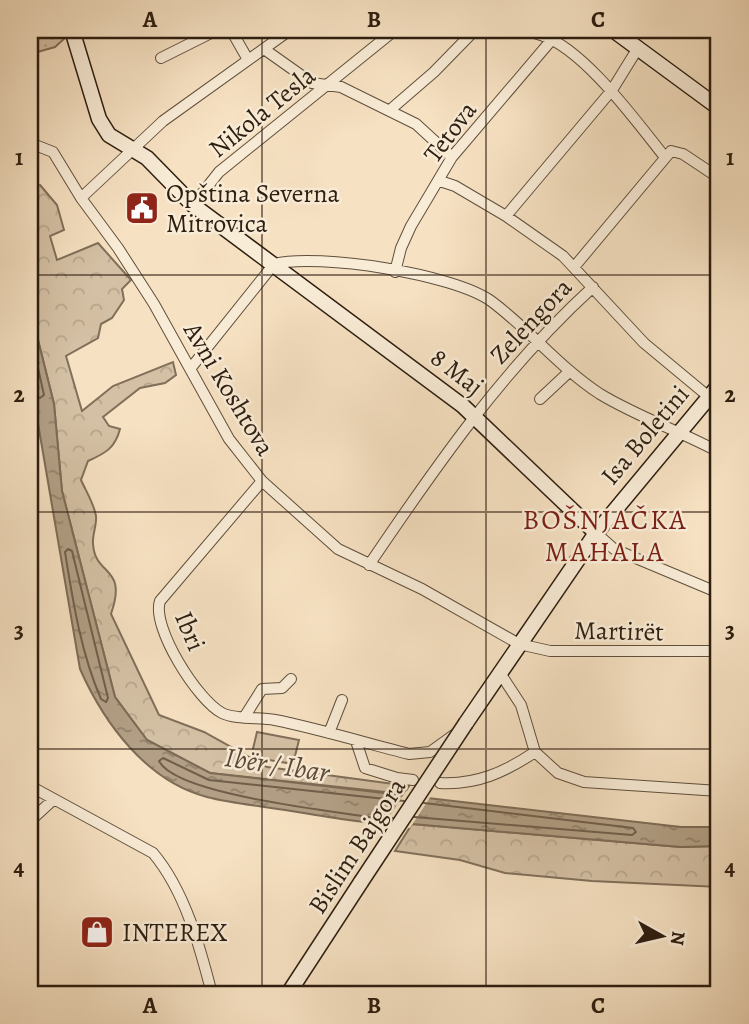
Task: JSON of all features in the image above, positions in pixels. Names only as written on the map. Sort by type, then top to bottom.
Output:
[{"type":"main road","name":"8 Maj","points":[[72,30],[99,119],[119,143],[135,149],[193,205],[474,417],[596,533]]},
{"type":"main road","points":[[613,30],[719,108]]},
{"type":"main road","name":"Isa Boletini","points":[[466,723],[596,533],[716,389]]},
{"type":"main road","name":"Bislim Bajgora","points":[[288,994],[466,723]]},
{"type":"street","points":[[161,58],[217,30]]},
{"type":"street","points":[[230,30],[247,58]]},
{"type":"street","points":[[81,198],[163,121],[247,58],[290,30]]},
{"type":"street","name":"Nikola Tesla","points":[[193,205],[219,173],[396,30]]},
{"type":"street","points":[[390,110],[434,72],[475,30]]},
{"type":"street","points":[[498,30],[533,32],[553,40],[611,90],[664,156]]},
{"type":"street","name":"Tetova","points":[[395,272],[401,248],[411,226],[452,157],[560,30]]},
{"type":"street","points":[[506,216],[611,90],[638,48]]},
{"type":"street","points":[[264,49],[312,83],[341,86],[425,130],[452,157]]},
{"type":"street","name":"Avni Koshtova","points":[[30,144],[53,152],[81,198],[140,281],[229,439],[262,481],[338,549],[422,589],[519,644]]},
{"type":"street","points":[[575,266],[622,212],[664,156],[671,151],[683,154],[719,178]]},
{"type":"street","points":[[440,181],[455,186],[506,216],[575,266],[644,343],[716,389]]},
{"type":"street","points":[[190,369],[274,264],[294,259],[311,260],[395,272],[438,279],[478,293],[570,371],[629,410],[680,431],[719,452]]},
{"type":"street","name":"Zelengora","points":[[369,565],[442,457],[474,417],[537,342],[593,287]]},
{"type":"street","points":[[540,399],[570,371]]},
{"type":"street","name":"Ibri","points":[[262,481],[163,594],[157,608],[168,641],[193,683],[222,713],[422,754],[439,747],[466,723]]},
{"type":"street","points":[[596,533],[614,549],[719,593]]},
{"type":"street","name":"Martirët","points":[[519,644],[550,651],[719,651]]},
{"type":"street","points":[[500,673],[521,705],[535,752],[549,768],[584,782],[719,791]]},
{"type":"street","points":[[245,716],[262,689],[282,688],[290,679]]},
{"type":"street","points":[[329,733],[342,700]]},
{"type":"street","points":[[356,741],[365,768],[413,780]]},
{"type":"street","points":[[440,783],[463,784],[507,771],[535,752]]},
{"type":"street","points":[[30,786],[141,844],[163,865],[191,927],[212,994]]},
{"type":"street","points":[[30,821],[54,799]]},
{"type":"green space","points":[[30,30],[63,30],[65,38],[55,47],[34,53]]},
{"type":"green space","points":[[40,185],[57,205],[64,230],[50,236],[57,260],[98,243],[131,280],[122,289],[124,300],[112,318],[101,324],[98,338],[66,356],[82,411],[113,386],[173,362],[176,375],[165,383],[140,388],[103,417],[109,426],[120,429],[118,436],[109,449],[88,461],[81,480],[96,516],[93,541],[95,554],[116,587],[111,614],[159,715],[204,732],[267,767],[409,786],[404,794],[210,773],[147,740],[115,697],[62,491],[54,404],[30,308],[30,187]]},
{"type":"green space","points":[[257,732],[299,740],[293,764],[251,757]]},
{"type":"green space","points":[[412,824],[680,847],[719,846],[719,887],[592,881],[505,873],[460,860],[395,851]]},
{"type":"water","points":[[30,308],[54,404],[62,491],[115,697],[147,740],[210,773],[681,827],[719,827],[719,846],[681,847],[336,818],[207,797],[185,789],[146,764],[101,710],[80,669],[35,406],[30,395]]},
{"type":"pier","points":[[406,791],[433,793],[410,828],[382,828]]},
{"type":"place","name":"Opština Severna Mitrovica","points":[[142,208]]},
{"type":"place","name":"INTEREX","points":[[97,932]]},
{"type":"district","name":"BOŠNJAČKA MAHALA","points":[[605,536]]},
{"type":"water label","name":"Ibër / Ibar","points":[[277,765]]}]
